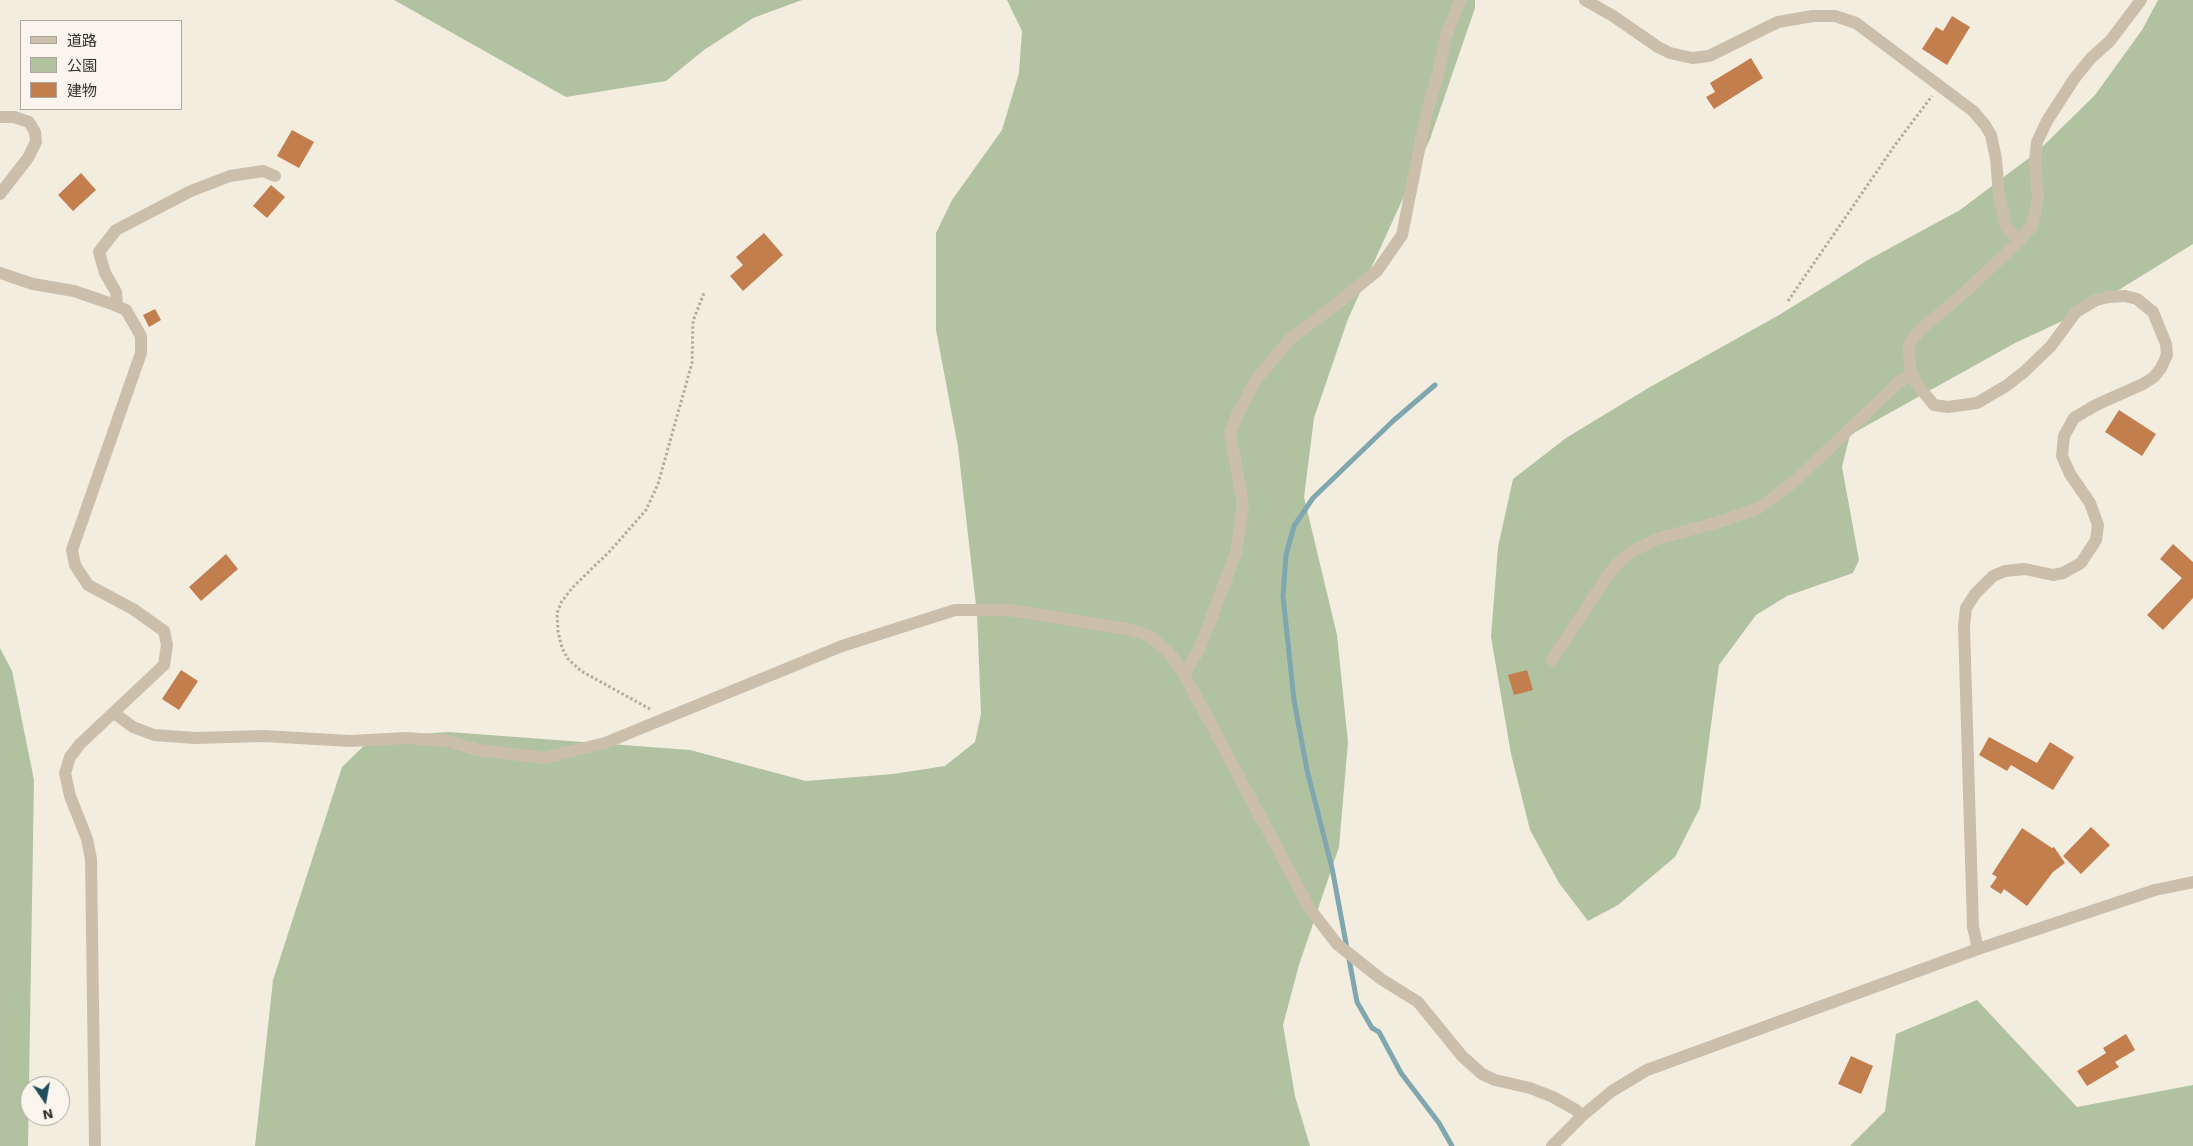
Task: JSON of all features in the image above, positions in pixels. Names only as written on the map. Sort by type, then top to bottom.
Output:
[{"type":"street","points":[[1184,674],[1199,650],[1236,553],[1243,504],[1230,433],[1237,415],[1255,381],[1290,339],[1376,272],[1402,235],[1426,115],[1438,74],[1446,36],[1460,0]]},
{"type":"street","points":[[1585,0],[1613,16],[1658,48],[1692,58],[1709,56],[1778,22],[1813,16],[1835,16],[1856,23],[1973,111],[1991,135],[2006,227],[2019,240]]},
{"type":"street","points":[[1978,949],[1973,927],[1964,626],[1966,608],[1982,585],[1999,573],[2015,569],[2025,569],[2053,575],[2063,573],[2081,563],[2096,540],[2098,525],[2090,503],[2070,474],[2062,456],[2064,436],[2074,418],[2096,405],[2143,384],[2154,377],[2167,355],[2166,344],[2154,312],[2137,299],[2126,296],[2109,296],[2083,306],[2076,312],[2062,334],[2024,372],[2006,386],[1977,403],[1948,408],[1934,405],[1916,384],[1908,358],[1909,344],[1919,331],[1965,292],[2032,226],[2038,199],[2035,161],[2037,142],[2047,121],[2074,79],[2091,58],[2110,41],[2141,0]]},
{"type":"street","points":[[0,117],[14,117],[29,122],[35,132],[36,142],[28,158],[0,194]]},
{"type":"street","points":[[117,306],[116,292],[104,273],[99,252],[103,244],[116,230],[191,191],[230,176],[263,171],[275,176]]},
{"type":"street","points":[[0,273],[33,284],[74,291],[126,310],[141,336],[141,353],[72,550],[75,565],[88,584],[133,609],[164,631],[167,645],[164,665],[80,744],[70,757],[65,774],[70,796],[92,860],[95,1146]]},
{"type":"street","points":[[1552,660],[1602,584],[1617,564],[1631,552],[1657,539],[1722,521],[1759,508],[1795,481],[1899,382],[1912,374]]},
{"type":"street","points":[[114,713],[133,727],[154,735],[195,738],[264,736],[350,742],[406,738],[448,741],[478,750],[545,758],[605,743],[842,646],[955,610],[1009,610],[1128,629],[1150,636],[1170,654],[1184,674],[1310,909],[1337,944],[1381,979],[1418,1002],[1462,1056],[1482,1074],[1495,1080],[1530,1088],[1553,1097],[1576,1110],[1582,1116]]},
{"type":"street","points":[[1552,1146],[1582,1116],[1612,1091],[1647,1070],[1978,949],[2154,890],[2193,882]]},
{"type":"path","points":[[1788,301],[1895,145],[1940,86]]},
{"type":"path","points":[[666,718],[581,672],[568,659],[562,648],[558,631],[557,613],[562,601],[573,587],[610,551],[646,510],[658,484],[682,405],[692,363],[693,321],[704,294]]},
{"type":"green space","points":[[394,0],[802,0],[753,18],[704,50],[666,81],[566,97]]},
{"type":"green space","points":[[1007,0],[1475,0],[1475,8],[1430,139],[1348,319],[1314,418],[1304,497],[1337,635],[1348,742],[1339,847],[1299,965],[1283,1025],[1295,1096],[1310,1146],[255,1146],[273,980],[342,767],[373,737],[449,732],[690,750],[806,781],[893,774],[945,766],[975,742],[981,714],[977,614],[958,447],[936,330],[936,233],[952,200],[1002,130],[1019,73],[1022,31]]},
{"type":"green space","points":[[2158,0],[2193,0],[2193,244],[2088,309],[2015,343],[1850,435],[1842,467],[1859,560],[1853,573],[1787,596],[1756,615],[1719,665],[1700,808],[1675,857],[1618,905],[1588,921],[1559,883],[1530,830],[1511,754],[1491,637],[1498,547],[1513,479],[1566,438],[1650,387],[1779,315],[1868,260],[1960,210],[2037,152],[2095,95],[2142,30]]},
{"type":"green space","points":[[0,648],[12,671],[34,780],[29,1076],[20,1076],[20,1126],[28,1126],[28,1146],[0,1146]]},
{"type":"green space","points":[[1977,1000],[2077,1107],[2193,1085],[2193,1146],[1850,1146],[1885,1111],[1896,1034]]},
{"type":"building","points":[[1952,16],[1970,27],[1947,65],[1922,49],[1936,27],[1943,31]]},
{"type":"building","points":[[1751,58],[1763,78],[1714,109],[1706,97],[1715,92],[1710,83]]},
{"type":"building","points":[[292,130],[314,142],[299,168],[277,156]]},
{"type":"building","points":[[81,173],[96,190],[73,211],[58,195]]},
{"type":"building","points":[[271,185],[285,197],[267,218],[253,206]]},
{"type":"building","points":[[764,233],[783,255],[743,291],[730,276],[743,265],[736,257]]},
{"type":"building","points":[[155,309],[161,320],[149,327],[143,315]]},
{"type":"building","points":[[2119,410],[2156,434],[2142,456],[2105,432]]},
{"type":"building","points":[[2173,544],[2193,562],[2193,598],[2163,630],[2147,615],[2182,578],[2160,559]]},
{"type":"building","points":[[226,554],[238,569],[201,601],[189,587]]},
{"type":"building","points":[[181,670],[198,681],[179,710],[162,699]]},
{"type":"building","points":[[1527,670],[1533,690],[1514,695],[1508,675]]},
{"type":"building","points":[[1989,737],[2037,763],[2050,742],[2074,757],[2053,790],[2011,765],[2007,771],[1979,755]]},
{"type":"building","points":[[2091,827],[2110,845],[2081,874],[2063,856]]},
{"type":"building","points":[[2022,828],[2052,848],[2054,847],[2065,863],[2053,872],[2027,906],[2004,889],[2001,894],[1990,887],[1997,877],[1992,874]]},
{"type":"building","points":[[2126,1034],[2135,1050],[2115,1062],[2119,1067],[2087,1086],[2077,1071],[2106,1053],[2103,1048]]},
{"type":"building","points":[[1851,1056],[1873,1066],[1861,1094],[1838,1084]]},
{"type":"waterway","points":[[1435,385],[1393,421],[1313,498],[1294,526],[1286,555],[1283,596],[1294,700],[1307,770],[1332,868],[1357,1002],[1372,1028],[1379,1032],[1401,1073],[1439,1123],[1452,1146]]}]
